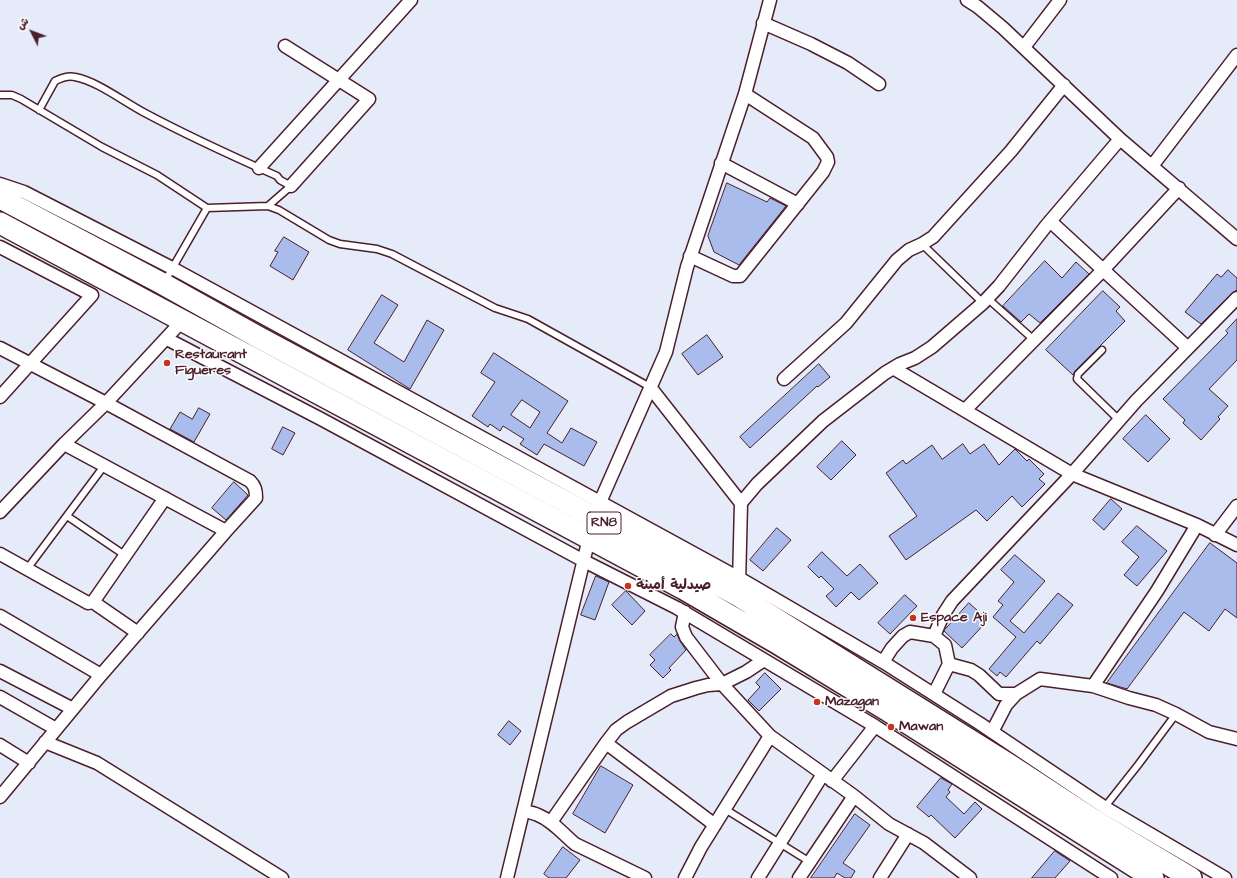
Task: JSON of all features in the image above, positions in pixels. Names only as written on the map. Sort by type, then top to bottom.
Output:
[{"type":"highway","name":"RN8","points":[[0,198],[168,276],[258,337],[597,510],[739,587],[1008,764],[1099,813],[1190,878]]},
{"type":"highway","name":"RN8","points":[[0,223],[684,588],[924,732],[1153,878]]},
{"type":"street","points":[[259,168],[411,0]]},
{"type":"street","points":[[507,878],[597,510],[666,352],[690,256],[744,94],[770,0]]},
{"type":"street","points":[[967,0],[978,7],[1024,47],[1120,139],[1237,239]]},
{"type":"street","points":[[1024,47],[1060,0]]},
{"type":"street","points":[[763,23],[811,44],[848,63],[879,84]]},
{"type":"street","points":[[285,46],[369,99],[291,186]]},
{"type":"street","points":[[1152,166],[1237,55]]},
{"type":"street","points":[[784,379],[846,324],[897,260],[909,250],[933,237],[1011,151],[1064,85]]},
{"type":"street","points":[[690,256],[733,276],[740,276],[823,172],[828,162],[827,157],[813,138],[744,94]]},
{"type":"street","points":[[1120,139],[1050,221],[999,286],[985,300],[932,347],[915,358],[893,368],[823,421],[757,484],[741,503],[739,587],[883,662],[992,732],[1099,813],[1224,878]]},
{"type":"street","points":[[721,163],[798,204]]},
{"type":"street","points":[[0,184],[24,192],[168,276]]},
{"type":"street","points":[[965,410],[1103,270],[1179,188]]},
{"type":"street","points":[[1050,221],[1188,348]]},
{"type":"street","points":[[0,247],[92,295]]},
{"type":"street","points":[[0,397],[105,279]]},
{"type":"street","points":[[934,636],[943,615],[952,601],[1072,474],[1119,420],[1237,298]]},
{"type":"street","points":[[0,512],[167,339],[183,320]]},
{"type":"street","points":[[167,339],[321,419],[584,561],[685,612],[874,726],[1111,878]]},
{"type":"street","points":[[0,348],[106,403],[250,481],[254,486],[256,498],[101,675],[0,797]]},
{"type":"street","points":[[893,368],[1072,474],[1197,526],[1237,545]]},
{"type":"street","points":[[650,387],[741,503]]},
{"type":"street","points":[[64,444],[226,531]]},
{"type":"street","points":[[94,602],[165,498]]},
{"type":"street","points":[[1215,535],[1237,506]]},
{"type":"street","points":[[1093,686],[1157,591],[1197,526]]},
{"type":"street","points":[[0,554],[88,603],[94,602],[138,633]]},
{"type":"street","points":[[685,612],[682,627],[686,637],[722,684],[770,736],[854,796],[889,824],[924,843],[970,878]]},
{"type":"street","points":[[0,616],[101,675]]},
{"type":"street","points":[[883,662],[892,648],[903,636],[910,632],[934,636],[945,645],[949,664],[934,694]]},
{"type":"street","points":[[551,822],[616,730],[671,696],[708,685],[722,684],[746,672],[764,660]]},
{"type":"street","points":[[949,664],[971,670],[979,675],[999,694],[1016,694]]},
{"type":"street","points":[[0,671],[73,709]]},
{"type":"street","points":[[992,732],[1006,705],[1016,694],[1040,679],[1059,680],[1093,686],[1156,705],[1209,732],[1237,739]]},
{"type":"street","points":[[0,697],[56,729]]},
{"type":"street","points":[[758,878],[828,778],[874,726]]},
{"type":"street","points":[[685,878],[701,847],[770,736]]},
{"type":"street","points":[[46,742],[96,763],[282,878]]},
{"type":"street","points":[[606,743],[715,825]]},
{"type":"street","points":[[0,745],[29,762]]},
{"type":"street","points":[[799,878],[854,796]]},
{"type":"street","points":[[523,811],[537,814],[551,822],[575,844],[645,878]]},
{"type":"street","points":[[880,878],[908,834]]},
{"type":"lane","points":[[39,110],[55,81],[69,76],[76,77],[96,85],[144,113],[277,176],[280,180],[291,186],[268,206]]},
{"type":"lane","points":[[0,94],[12,95],[102,147],[157,175],[207,208],[268,206],[279,210],[329,240],[340,244],[377,249],[392,254],[496,308],[528,319],[650,387]]},
{"type":"lane","points":[[168,276],[207,208]]},
{"type":"lane","points":[[922,244],[985,300],[1034,340]]},
{"type":"lane","points":[[1102,350],[1078,374],[1077,379],[1119,420]]},
{"type":"lane","points":[[27,569],[104,466]]},
{"type":"lane","points":[[67,516],[126,556]]},
{"type":"lane","points":[[1099,813],[1138,765],[1176,714]]},
{"type":"lane","points":[[725,809],[810,862]]},
{"type":"building","points":[[727,183],[767,202],[770,198],[786,206],[739,265],[714,252],[708,236]]},
{"type":"building","points":[[284,237],[309,252],[293,280],[270,266],[278,252],[275,251]]},
{"type":"building","points":[[1045,261],[1062,278],[1076,262],[1089,274],[1040,323],[1029,314],[1021,322],[1003,306]]},
{"type":"building","points":[[1228,270],[1237,278],[1237,290],[1232,293],[1201,324],[1185,312],[1217,274],[1221,277]]},
{"type":"building","points":[[1103,291],[1120,307],[1116,311],[1125,321],[1075,371],[1073,375],[1046,350]]},
{"type":"building","points":[[382,295],[398,305],[374,343],[404,362],[427,320],[444,330],[410,389],[348,350]]},
{"type":"building","points":[[1237,319],[1237,360],[1209,389],[1228,406],[1218,417],[1220,419],[1201,440],[1183,423],[1185,420],[1163,399],[1228,333],[1226,331]]},
{"type":"building","points":[[707,335],[723,357],[698,375],[682,354]]},
{"type":"building","points":[[494,353],[568,401],[547,433],[562,443],[571,428],[597,442],[584,466],[544,444],[537,455],[520,444],[524,439],[503,426],[500,431],[490,424],[488,427],[472,416],[495,382],[481,373]],"holes":[[[522,400],[540,412],[530,428],[511,415]]]},
{"type":"building","points":[[819,364],[830,377],[818,387],[817,386],[750,448],[740,437]]},
{"type":"building","points":[[199,408],[210,414],[194,442],[170,429],[180,412],[192,419]]},
{"type":"building","points":[[1146,415],[1170,439],[1148,462],[1123,439]]},
{"type":"building","points":[[283,427],[295,433],[283,455],[272,449]]},
{"type":"building","points":[[842,441],[856,455],[831,480],[817,467]]},
{"type":"building","points":[[963,444],[970,454],[984,444],[999,465],[1015,449],[1027,461],[1029,459],[1044,474],[1039,479],[1045,484],[1022,507],[1012,496],[987,521],[976,510],[906,560],[889,536],[917,516],[886,473],[903,460],[906,464],[932,445],[942,459]]},
{"type":"building","points":[[234,482],[248,495],[226,520],[212,508]]},
{"type":"building","points":[[1111,499],[1122,509],[1104,530],[1093,520]]},
{"type":"building","points":[[1137,526],[1167,551],[1137,586],[1124,575],[1139,557],[1122,542]]},
{"type":"building","points":[[777,528],[791,540],[763,571],[750,560]]},
{"type":"building","points":[[1210,543],[1237,563],[1237,618],[1225,609],[1209,631],[1184,612],[1127,689],[1107,683]]},
{"type":"building","points":[[822,552],[847,576],[860,564],[878,583],[859,600],[851,592],[836,607],[826,596],[834,589],[821,576],[819,578],[808,567]]},
{"type":"building","points":[[1015,555],[1045,581],[1010,621],[1024,633],[1058,593],[1073,605],[1040,644],[1037,641],[1006,677],[1000,672],[997,676],[989,669],[1016,637],[993,617],[1003,605],[998,601],[1014,582],[1001,570]]},
{"type":"building","points":[[596,576],[609,582],[595,620],[581,615]]},
{"type":"building","points":[[626,591],[645,611],[632,625],[612,605]]},
{"type":"building","points":[[905,595],[917,606],[890,634],[878,623]]},
{"type":"building","points":[[969,603],[988,620],[962,648],[944,631]]},
{"type":"building","points":[[671,634],[674,637],[677,634],[686,650],[669,668],[671,670],[663,678],[650,665],[655,660],[650,655]]},
{"type":"building","points":[[765,673],[781,689],[759,711],[748,700],[760,687],[756,683]]},
{"type":"building","points":[[509,721],[521,731],[510,745],[498,735]]},
{"type":"building","points":[[601,766],[633,785],[605,833],[573,814]]},
{"type":"building","points":[[941,778],[952,784],[948,790],[950,792],[946,797],[964,814],[975,802],[982,809],[955,838],[931,815],[929,817],[917,807]]},
{"type":"building","points":[[855,814],[870,825],[843,863],[855,871],[851,878],[845,878],[837,873],[834,878],[811,878]]},
{"type":"building","points":[[563,847],[580,860],[566,878],[549,878],[544,874]]},
{"type":"building","points":[[1055,851],[1070,861],[1055,878],[1032,878]]},
{"type":"place","name":"Restaurant Figueres","points":[[167,363]]},
{"type":"place","name":"صيدلية أمينة","points":[[628,586]]},
{"type":"place","name":"Espace Aji","points":[[913,618]]},
{"type":"place","name":"Mazagan","points":[[817,702]]},
{"type":"place","name":"Mawan","points":[[891,727]]}]
